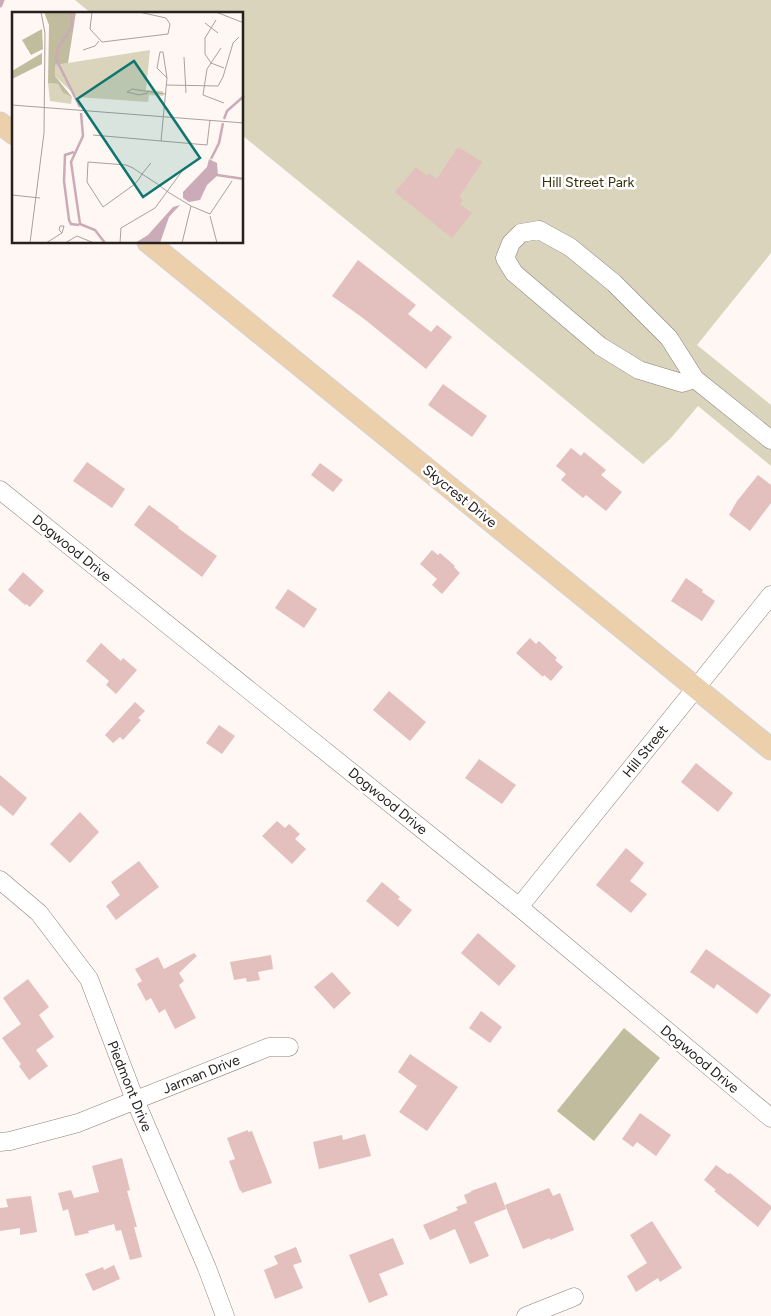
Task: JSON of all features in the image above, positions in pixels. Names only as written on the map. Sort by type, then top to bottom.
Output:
[{"type":"main road","points":[[0,122],[12,132]]},
{"type":"main road","name":"Skycrest Drive","points":[[150,244],[771,749]]},
{"type":"street","points":[[695,379],[682,383],[639,370],[600,346],[514,273],[505,258],[511,243],[520,233],[539,230],[570,246],[614,283],[669,338],[695,379],[771,440]]},
{"type":"street","name":"Dogwood Drive","points":[[0,490],[520,907],[771,1118]]},
{"type":"street","name":"Hill Street","points":[[520,907],[771,596]]},
{"type":"street","name":"Piedmont Drive","points":[[0,880],[39,913],[89,979],[135,1100],[226,1316]]},
{"type":"street","name":"Jarman Drive","points":[[0,1142],[78,1123],[269,1047],[289,1047]]},
{"type":"street","points":[[526,1316],[574,1297]]},
{"type":"green space","name":"Hill Street Park","points":[[75,0],[771,0],[771,253],[697,345],[771,405],[771,466],[698,406],[671,438],[643,464],[244,137],[244,12],[90,12]]},
{"type":"shaded area","points":[[624,1028],[660,1058],[594,1141],[557,1111]]},
{"type":"building","points":[[458,147],[482,162],[459,197],[463,200],[460,204],[472,213],[452,238],[395,192],[416,167],[427,176],[429,173],[437,179]]},
{"type":"building","points":[[358,260],[416,305],[408,314],[431,332],[437,325],[452,337],[426,369],[363,318],[332,296]]},
{"type":"building","points":[[443,384],[487,416],[472,437],[428,405]]},
{"type":"building","points":[[571,448],[581,456],[584,452],[606,470],[601,475],[622,492],[606,511],[586,495],[583,498],[561,480],[566,474],[556,466]]},
{"type":"building","points":[[87,462],[125,489],[112,508],[73,481]]},
{"type":"building","points":[[320,463],[343,480],[333,492],[311,475]]},
{"type":"building","points":[[758,475],[771,485],[771,503],[750,531],[729,515],[737,501]]},
{"type":"building","points":[[149,505],[217,556],[202,577],[134,525]]},
{"type":"building","points":[[432,550],[438,555],[440,553],[460,573],[442,594],[432,585],[437,579],[420,564]]},
{"type":"building","points":[[23,572],[44,591],[30,607],[8,590]]},
{"type":"building","points":[[686,578],[715,601],[702,621],[671,601]]},
{"type":"building","points":[[288,589],[317,609],[304,628],[275,608]]},
{"type":"building","points":[[530,638],[536,644],[539,641],[557,658],[555,660],[563,667],[551,681],[544,675],[543,677],[516,653]]},
{"type":"building","points":[[101,643],[121,661],[123,658],[137,670],[116,694],[106,685],[109,681],[86,661]]},
{"type":"building","points":[[389,691],[426,722],[410,741],[373,710]]},
{"type":"building","points":[[135,702],[145,711],[138,718],[141,720],[123,740],[120,737],[113,743],[105,735]]},
{"type":"building","points":[[219,725],[235,736],[222,754],[206,743]]},
{"type":"building","points":[[479,759],[516,785],[502,804],[465,778]]},
{"type":"building","points":[[696,763],[733,793],[718,812],[681,782]]},
{"type":"building","points":[[0,775],[27,798],[13,816],[0,805]]},
{"type":"building","points":[[80,812],[99,832],[70,863],[50,844]]},
{"type":"building","points":[[277,821],[285,828],[289,824],[300,834],[295,839],[306,849],[292,864],[262,836]]},
{"type":"building","points":[[626,848],[644,863],[630,881],[647,894],[631,913],[596,885]]},
{"type":"building","points":[[139,861],[159,887],[116,920],[106,906],[120,895],[111,882]]},
{"type":"building","points":[[382,882],[400,897],[398,899],[412,910],[398,927],[366,901]]},
{"type":"building","points":[[478,933],[516,966],[499,986],[461,953]]},
{"type":"building","points":[[706,949],[771,995],[757,1014],[717,984],[714,989],[690,972]]},
{"type":"building","points":[[194,953],[197,956],[179,973],[184,981],[179,985],[196,1018],[175,1029],[165,1009],[159,1013],[151,998],[146,1001],[137,984],[142,981],[135,969],[158,957],[164,969]]},
{"type":"building","points":[[271,955],[273,969],[258,972],[260,980],[247,982],[246,978],[234,980],[230,962]]},
{"type":"building","points":[[332,972],[351,993],[334,1009],[314,987]]},
{"type":"building","points":[[28,979],[49,1007],[39,1015],[54,1037],[36,1050],[48,1066],[29,1080],[19,1066],[21,1064],[2,1038],[21,1024],[3,998]]},
{"type":"building","points":[[481,1011],[502,1027],[490,1043],[469,1028]]},
{"type":"building","points":[[410,1054],[458,1087],[427,1131],[399,1112],[417,1086],[398,1072]]},
{"type":"building","points":[[640,1113],[671,1135],[656,1156],[637,1142],[633,1147],[622,1139]]},
{"type":"building","points":[[248,1130],[248,1132],[252,1131],[272,1183],[242,1193],[229,1161],[235,1159],[227,1138]]},
{"type":"building","points":[[365,1134],[371,1156],[319,1169],[313,1142],[342,1135],[343,1140]]},
{"type":"building","points":[[122,1158],[130,1190],[127,1191],[137,1227],[134,1227],[142,1257],[130,1260],[121,1230],[116,1231],[114,1224],[75,1236],[68,1209],[63,1211],[58,1193],[71,1190],[74,1198],[99,1192],[92,1166]]},
{"type":"building","points":[[716,1165],[728,1174],[730,1173],[771,1206],[771,1209],[758,1227],[714,1191],[716,1190],[704,1180]]},
{"type":"building","points":[[496,1182],[506,1209],[474,1222],[489,1256],[470,1264],[455,1229],[430,1240],[423,1225],[458,1210],[456,1207],[467,1203],[464,1195]]},
{"type":"building","points":[[549,1188],[553,1196],[560,1193],[574,1230],[523,1249],[505,1205]]},
{"type":"building","points":[[31,1196],[37,1232],[20,1235],[20,1228],[0,1231],[0,1208],[8,1207],[6,1199]]},
{"type":"building","points":[[652,1221],[682,1268],[660,1282],[658,1278],[636,1292],[627,1276],[647,1263],[630,1235]]},
{"type":"building","points":[[393,1238],[404,1264],[379,1274],[388,1295],[369,1303],[349,1255]]},
{"type":"building","points":[[296,1247],[302,1262],[293,1265],[303,1288],[275,1299],[264,1270],[278,1264],[274,1256]]},
{"type":"building","points":[[114,1265],[120,1279],[93,1291],[85,1274],[103,1267],[104,1270]]},
{"type":"waterway","points":[[0,5],[2,0]]}]
